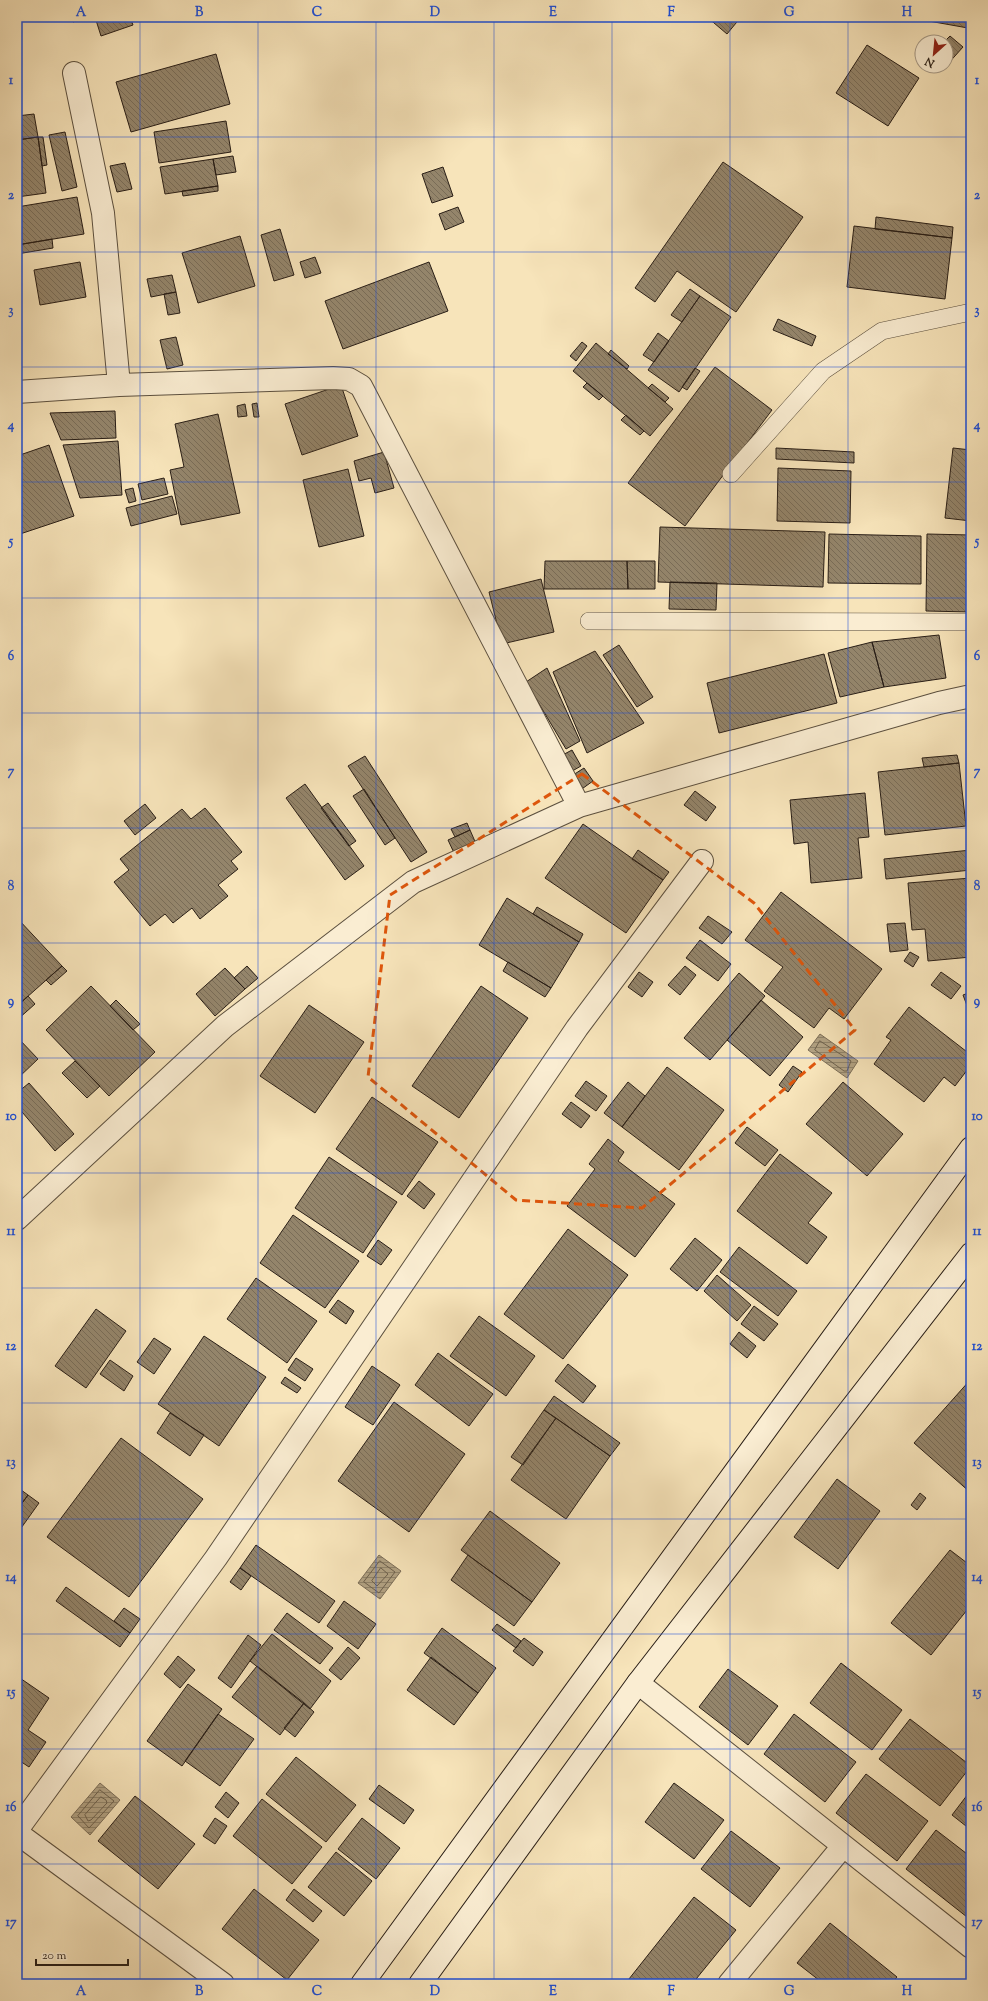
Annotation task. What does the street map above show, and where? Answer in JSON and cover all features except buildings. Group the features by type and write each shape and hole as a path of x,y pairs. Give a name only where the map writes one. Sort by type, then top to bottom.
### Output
{"street":[{"path":"74,73 103,213 119,386"},
{"path":"17,392 119,386 333,378 349,378 361,386 375,410 579,806"},
{"path":"17,1219 226,1026 413,882 579,806 939,703 971,696"},
{"path":"223,1984 17,1832 216,1558 577,1028 702,861"},
{"path":"362,1984 971,1148"},
{"path":"420,1984 638,1683 971,1254"},
{"path":"638,1683 971,1947"},
{"path":"729,1984 843,1846"}],"lane":[{"path":"731,474 823,371 882,330 971,312"},
{"path":"589,622 971,622"}],"highlighted area":[{"path":"582,774 754,903 855,1030 642,1208 516,1200 368,1077 390,895"}],"water":[{"path":"820,1034 858,1061 847,1078 808,1050"},
{"path":"379,1555 401,1571 380,1599 358,1583"},
{"path":"100,1783 120,1800 90,1835 71,1817"}]}
